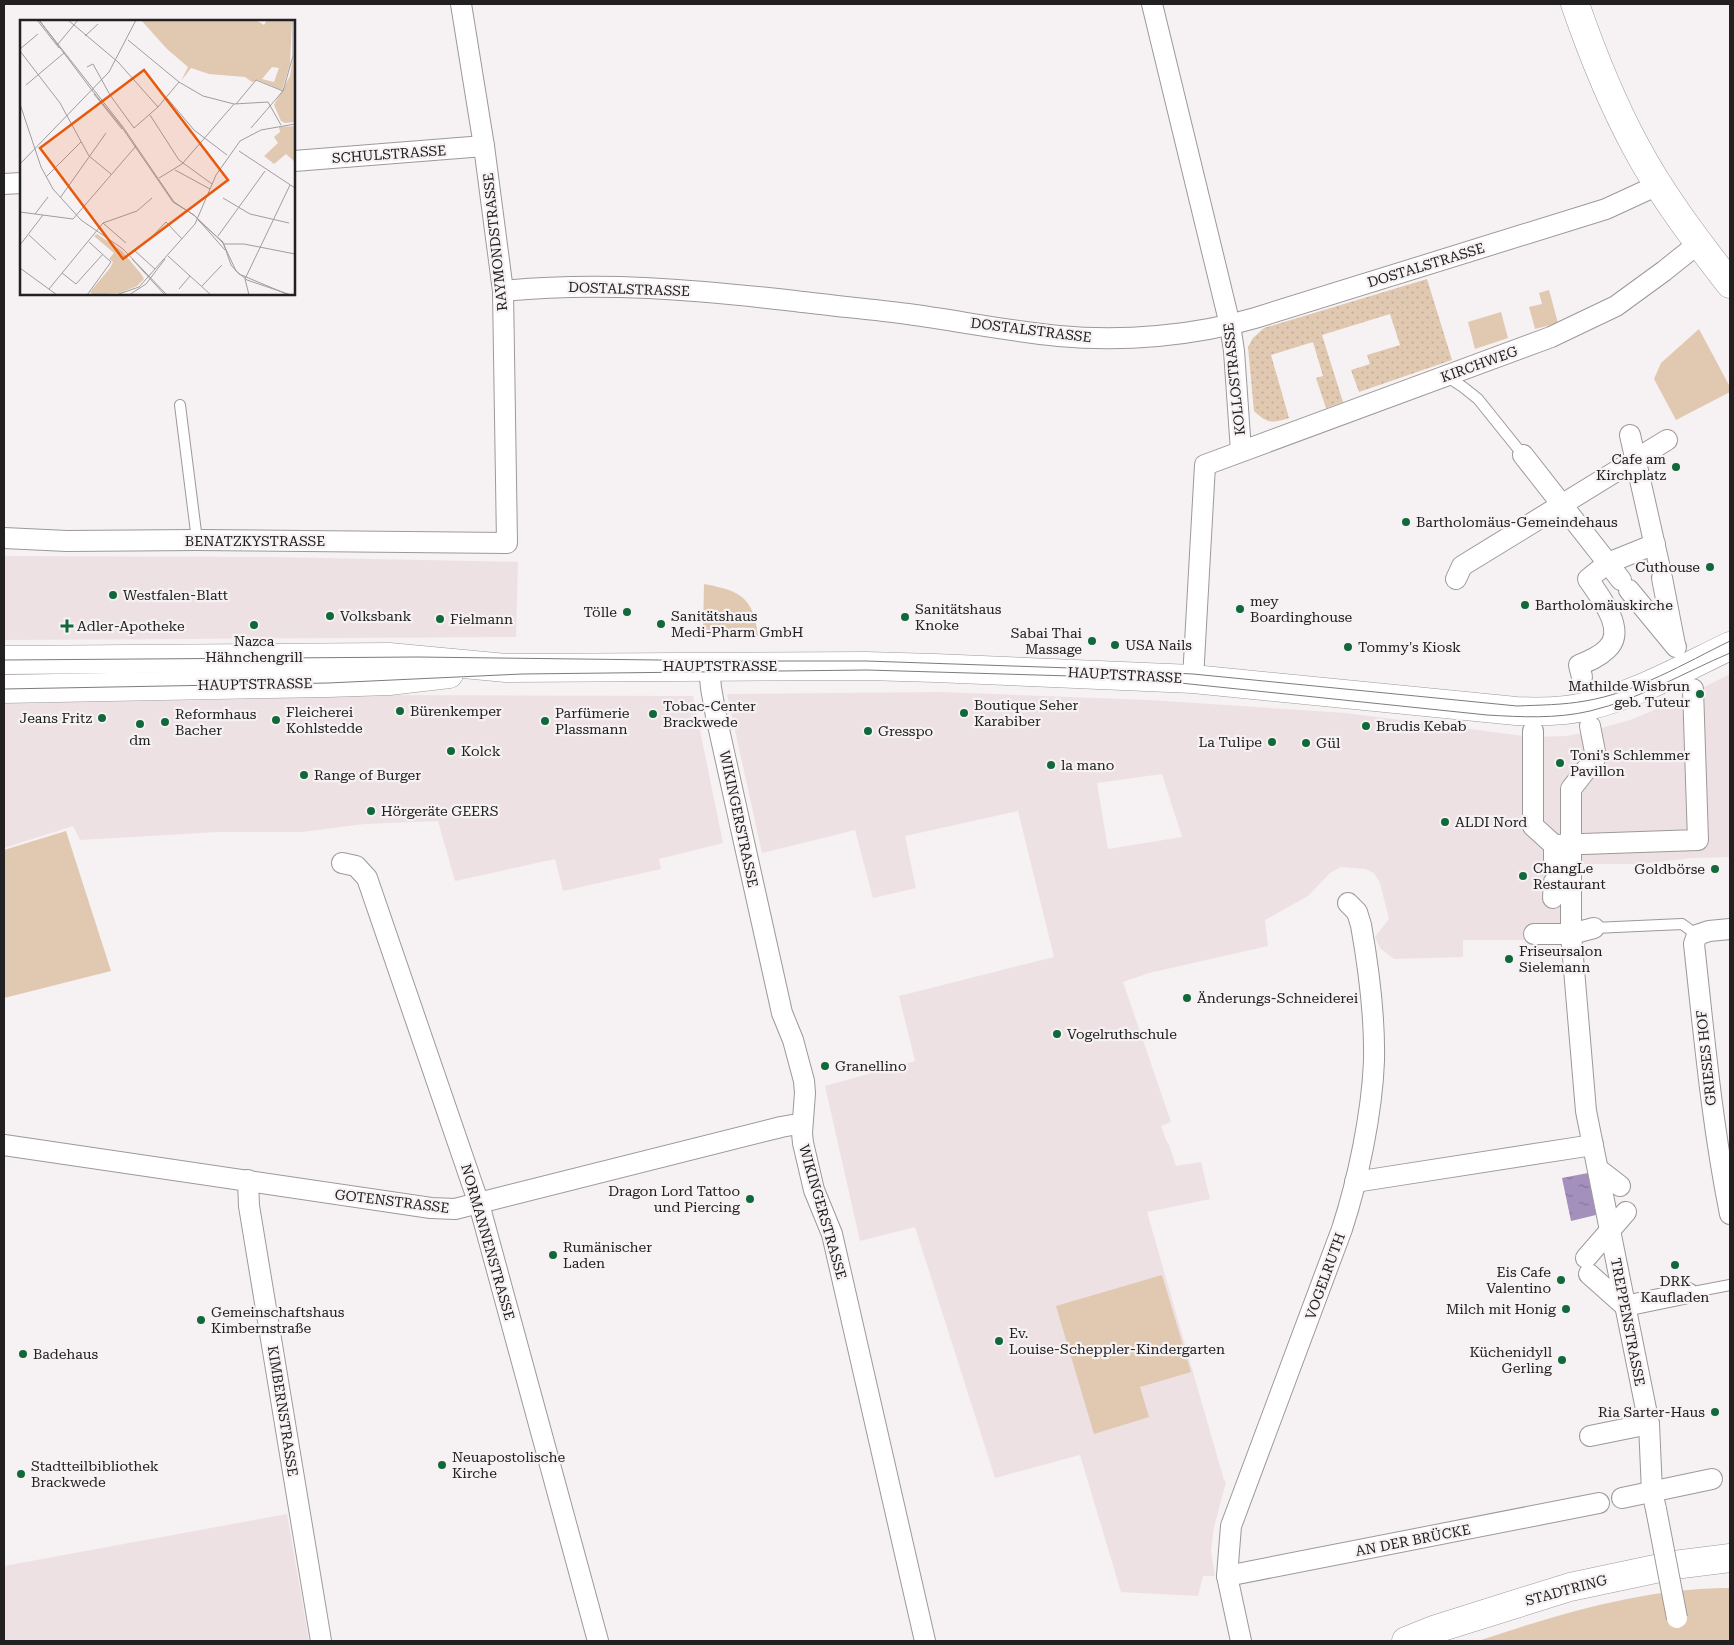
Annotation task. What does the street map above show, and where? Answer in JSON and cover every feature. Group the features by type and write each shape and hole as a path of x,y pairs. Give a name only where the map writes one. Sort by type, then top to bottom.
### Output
{"street":[{"name":"RAYMONDSTRASSE","path":"461,4 484,146 503,291 507,543"},
{"name":"KOLLOSTRASSE","path":"1152,4 1230,325 1234,351 1241,451 1205,466 1193,679"},
{"path":"1575,4 1612,100 1636,148 1658,185 1698,243 1730,284"},
{"name":"SCHULSTRASSE","path":"295,161 484,146"},
{"path":"4,184 20,183"},
{"name":"DOSTALSTRASSE","path":"503,291 540,287 608,286 743,296 909,314 1057,336 1105,338 1170,334 1230,325 1606,209 1658,185"},
{"name":"KIRCHWEG","path":"1241,451 1551,337 1602,314 1633,295 1698,243"},
{"path":"1522,455 1676,646 1630,435"},
{"path":"1456,579 1462,566 1667,440"},
{"name":"BENATZKYSTRASSE","path":"4,538 67,541 197,540 507,543"},
{"path":"1582,677 1579,665 1608,648 1613,637 1614,627 1613,619 1588,579 1608,563 1655,544"},
{"name":"HAUPTSTRASSE","path":"4,689 390,681 506,668 876,666 1193,679 1516,711 1548,712 1587,706 1611,699 1659,680 1730,646"},
{"name":"HAUPTSTRASSE","path":"4,660 389,657 506,668"},
{"name":"WIKINGERSTRASSE","path":"709,666 716,716 782,1013 793,1040 804,1081 803,1143 811,1180 832,1234 925,1641"},
{"path":"1533,731 1533,826 1559,866 1698,840 1693,689"},
{"name":"TREPPENSTRASSE","path":"1590,726 1596,757 1571,788 1559,866 1553,930 1589,1067 1593,1145 1649,1424 1654,1501 1677,1618"},
{"name":"NORMANNENSTRASSE","path":"342,862 356,866 367,878 479,1204 598,1641"},
{"name":"VOGELRUTH","path":"1242,1641 1227,1576 1231,1526 1350,1204 1368,1112 1374,1064 1374,1036 1367,963 1361,925 1357,912 1348,903"},
{"path":"1553,930 1594,928"},
{"path":"1697,934 1709,930 1730,929"},
{"name":"GRIESES HOF","path":"1697,934 1694,944 1710,1095 1730,1214"},
{"name":"GOTENSTRASSE","path":"4,1145 431,1208 455,1209 781,1127 802,1125"},
{"path":"1355,1182 1593,1145"},
{"path":"1598,1169 1620,1186"},
{"name":"KIMBERNSTRASSE","path":"248,1180 249,1206 322,1641"},
{"path":"1626,1212 1610,1230 1587,1266 1625,1306 1688,1293"},
{"path":"1590,1436 1649,1424"},
{"path":"1622,1498 1654,1501 1712,1479"},
{"name":"AN DER BRÜCKE","path":"1227,1576 1599,1503"},
{"name":"STADTRING","path":"1406,1641 1436,1629 1570,1587 1674,1565 1730,1558"}],"lane":[{"path":"1446,376 1478,399 1522,455"},
{"path":"180,405 197,540"},
{"path":"1594,928 1682,924 1697,934"},
{"path":"1688,1293 1730,1285"}],"shaded area":[{"path":"1427,279 1452,360 1359,392 1351,370 1370,364 1367,355 1400,345 1390,314 1322,335 1343,402 1326,408 1316,378 1323,376 1313,342 1271,355 1289,418 1270,421 1254,411 1248,347 1253,338 1264,328"},
{"path":"1549,290 1558,323 1535,329 1529,307 1542,304 1539,293"},
{"path":"1501,312 1508,338 1475,349 1468,322"},
{"path":"1699,329 1730,387 1730,392 1676,420 1654,379 1661,363"},
{"path":"4,556 272,557 518,562 516,637 4,640"},
{"path":"704,584 736,593 743,598 753,612 758,636 703,634"},
{"path":"1730,674 1730,857 1692,858 1640,864 1580,864 1580,927 1534,940 1463,940 1463,957 1394,959 1380,948 1375,937 1389,919 1380,883 1374,873 1365,869 1341,867 1330,873 1308,896 1265,920 1268,946 1149,973 1123,982 1171,1122 1161,1126 1176,1166 1201,1162 1210,1199 1147,1212 1226,1482 1214,1527 1211,1551 1215,1576 1203,1576 1198,1596 1121,1592 1080,1455 995,1478 915,1227 860,1241 825,1086 915,1061 899,996 1054,957 1018,811 905,836 916,888 873,898 855,830 762,853 727,694 941,692 1149,700 1346,713 1531,737 1566,736 1587,732 1630,720 1674,702","holes":["1162,774 1182,837 1108,849 1097,783"]},
{"path":"379,695 693,696 723,843 659,859 661,869 563,891 555,859 455,881 438,821 364,824 302,832 218,832 80,840 73,826 4,848 4,703"},
{"path":"66,831 111,971 4,998 4,850"},
{"path":"1162,1275 1191,1372 1140,1387 1149,1417 1094,1434 1056,1306"},
{"path":"287,1514 309,1641 4,1641 4,1566"},
{"path":"1730,1588 1730,1641 1478,1641 1539,1621 1602,1604 1666,1592"}],"water":[{"path":"1588,1173 1596,1215 1571,1221 1562,1178"}],"tram line":[{"path":"4,660 417,657 866,661 1193,674 1517,706 1551,705 1604,697 1641,684 1730,641"},
{"path":"4,689 328,683 522,674 867,670 1071,676 1161,681 1487,715 1538,717 1577,714 1608,706 1644,693 1730,653"}],"place":[{"name":"Cafe am Kirchplatz","path":"1676,467"},
{"name":"Bartholomäus-Gemeindehaus","path":"1406,522"},
{"name":"Cuthouse","path":"1710,567"},
{"name":"Westfalen-Blatt","path":"113,595"},
{"name":"Bartholomäuskirche","path":"1525,605"},
{"name":"mey Boardinghouse","path":"1240,609"},
{"name":"Tölle","path":"627,612"},
{"name":"Volksbank","path":"330,616"},
{"name":"Sanitätshaus Knoke","path":"905,617"},
{"name":"Fielmann","path":"440,619"},
{"name":"Sanitätshaus Medi-Pharm GmbH","path":"661,624"},
{"name":"Nazca Hähnchengrill","path":"254,625"},
{"name":"Adler-Apotheke","path":"67,626"},
{"name":"Sabai Thai Massage","path":"1092,641"},
{"name":"USA Nails","path":"1115,645"},
{"name":"Tommy's Kiosk","path":"1348,647"},
{"name":"Mathilde Wisbrun geb. Tuteur","path":"1700,694"},
{"name":"Bürenkemper","path":"400,711"},
{"name":"Boutique Seher Karabiber","path":"964,713"},
{"name":"Tobac-Center Brackwede","path":"653,714"},
{"name":"Jeans Fritz","path":"102,718"},
{"name":"Fleicherei Kohlstedde","path":"276,720"},
{"name":"Parfümerie Plassmann","path":"545,721"},
{"name":"Reformhaus Bacher","path":"165,722"},
{"name":"dm","path":"140,724"},
{"name":"Brudis Kebab","path":"1366,726"},
{"name":"Gresspo","path":"868,731"},
{"name":"La Tulipe","path":"1272,742"},
{"name":"Gül","path":"1306,743"},
{"name":"Kolck","path":"451,751"},
{"name":"Toni's Schlemmer Pavillon","path":"1560,763"},
{"name":"la mano","path":"1051,765"},
{"name":"Range of Burger","path":"304,775"},
{"name":"Hörgeräte GEERS","path":"371,811"},
{"name":"ALDI Nord","path":"1445,822"},
{"name":"Goldbörse","path":"1715,869"},
{"name":"ChangLe Restaurant","path":"1523,876"},
{"name":"Friseursalon Sielemann","path":"1509,959"},
{"name":"Änderungs-Schneiderei","path":"1187,998"},
{"name":"Vogelruthschule","path":"1057,1034"},
{"name":"Granellino","path":"825,1066"},
{"name":"Dragon Lord Tattoo und Piercing","path":"750,1199"},
{"name":"Rumänischer Laden","path":"553,1255"},
{"name":"DRK Kaufladen","path":"1675,1265"},
{"name":"Eis Cafe Valentino","path":"1561,1280"},
{"name":"Milch mit Honig","path":"1566,1309"},
{"name":"Gemeinschaftshaus Kimbernstraße","path":"201,1320"},
{"name":"Ev. Louise-Scheppler-Kindergarten","path":"999,1341"},
{"name":"Badehaus","path":"23,1354"},
{"name":"Küchenidyll Gerling","path":"1562,1360"},
{"name":"Ria Sarter-Haus","path":"1715,1412"},
{"name":"Neuapostolische Kirche","path":"442,1465"},
{"name":"Stadtteilbibliothek Brackwede","path":"21,1474"}]}
